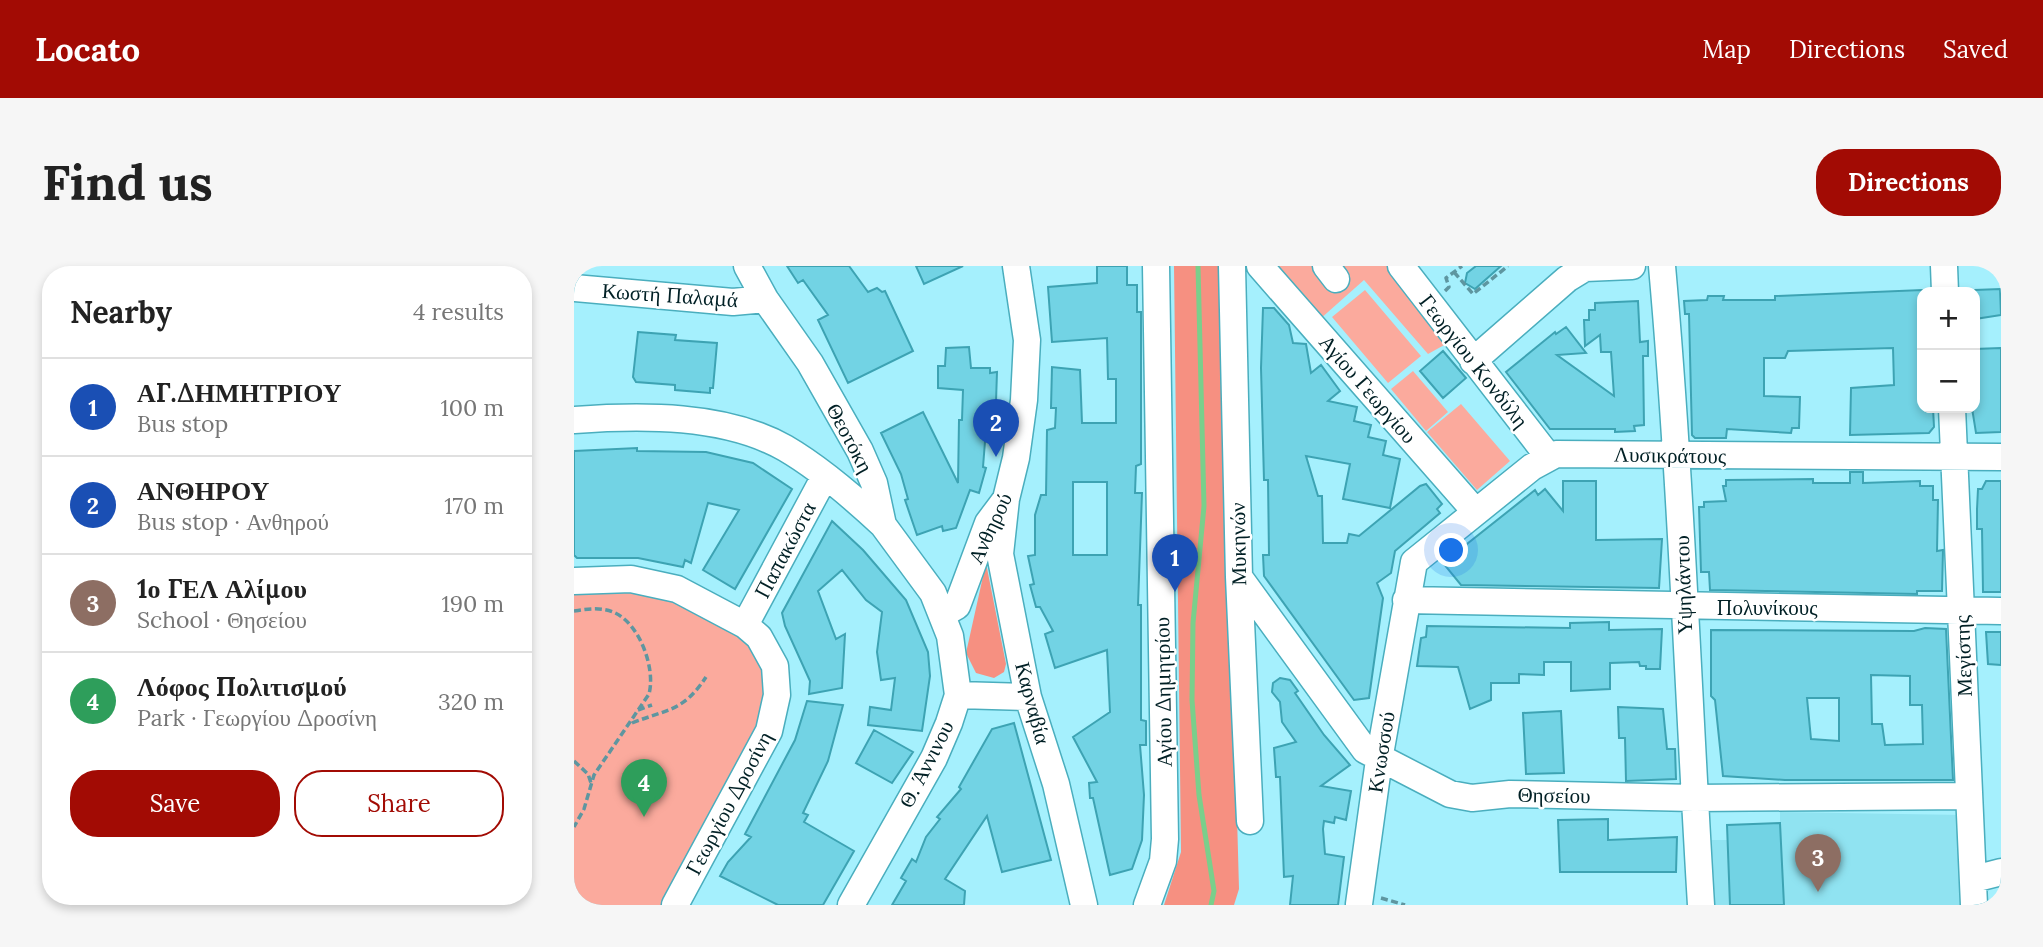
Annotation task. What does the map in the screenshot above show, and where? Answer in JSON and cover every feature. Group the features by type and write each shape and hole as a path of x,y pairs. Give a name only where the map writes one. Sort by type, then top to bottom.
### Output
{"street":[{"name":"Θεοτόκη","path":"747,266 765,299 810,363 860,451 874,483 883,525 933,593 943,614"},
{"name":"Ανθηρού","path":"943,614 957,606 988,523 1006,499 1016,458 1026,373 1024,309 1016,266"},
{"name":"Αγίου Δημητρίου","path":"1147,905 1163,860 1165,839 1156,266"},
{"name":"Μυκηνών","path":"1232,266 1238,577 1250,821"},
{"name":"Αγίου Γεωργίου","path":"1261,266 1475,511"},
{"name":"Γεωργίου Κονδύλη","path":"1401,266 1548,456"},
{"path":"1473,361 1567,279 1585,268 1632,266"},
{"name":"Υψηλάντου","path":"1662,266 1679,455 1684,607 1701,905"},
{"path":"1944,266 1945,287"},
{"name":"Κωστή Παλαμά","path":"574,288 733,302 765,299"},
{"name":"Μεγίστης","path":"1952,413 1974,905"},
{"path":"574,420 678,418 721,426 784,448 825,476 883,525"},
{"path":"1406,600 1414,562 1420,554 1548,456"},
{"name":"Λυσικράτους","path":"1548,456 2001,457"},
{"name":"Παπακώστα","path":"745,625 825,476"},
{"name":"Καρναβία","path":"1006,499 1000,554 1028,697 1056,784 1084,905"},
{"name":"Θησείου","path":"1238,577 1364,750 1450,794 1472,798 1510,794 1695,798 1969,796"},
{"name":"Γεωργίου Δροσίνη","path":"574,581 631,579 660,584 703,600 745,625 759,637 775,666 775,713 749,772 675,905"},
{"name":"Πολυνίκους","path":"1406,600 2001,611"},
{"name":"Κνωσσού","path":"1359,904 1406,600"},
{"name":"Θ. Άννινου","path":"851,905 934,758 958,695 950,636 943,614"},
{"path":"958,695 1028,697"},
{"path":"1974,878 2001,872"}],"path":[{"path":"1449,275 1462,266"},
{"path":"1454,272 1473,295 1508,266"},
{"path":"574,611 601,609 612,612 633,629 644,653 651,681 649,694 598,769 584,809 574,827"},
{"path":"630,724 680,706 696,692 706,677"},
{"path":"638,710 652,705"},
{"path":"574,759 592,785"}],"shaded area":[{"path":"1174,266 1222,266 1239,889 1234,905 1164,905 1181,852"},
{"path":"1275,266 1390,266 1446,344 1428,354 1364,280 1319,320"},
{"path":"1365,290 1421,356 1388,383 1332,317"},
{"path":"1413,371 1448,412 1426,431 1391,389"},
{"path":"1461,404 1510,461 1477,490 1427,432"},
{"path":"986,563 1006,664 1004,672 994,678 976,673 966,653"},
{"path":"574,588 651,590 748,640 763,669 765,717 666,905 574,905"},
{"path":"1780,812 1963,815 1960,905 1715,905 1711,840 1727,840 1727,825 1780,823"}],"building":[{"path":"787,266 849,266 868,292 877,288 885,291 913,351 848,383 818,320 828,315 803,280 798,283"},
{"path":"916,266 963,266 924,284"},
{"path":"1097,266 1127,266 1127,285 1137,285 1137,312 1141,312 1141,464 1136,466 1135,493 1142,493 1138,605 1141,605 1141,720 1146,721 1146,745 1140,745 1144,795 1142,840 1132,869 1110,875 1093,798 1090,798 1089,783 1097,782 1073,737 1110,712 1107,650 1055,668 1045,634 1053,631 1040,607 1036,607 1030,585 1034,584 1028,556 1035,555 1035,515 1041,495 1046,495 1047,430 1055,428 1056,408 1051,408 1052,367 1080,370 1082,423 1116,423 1116,379 1108,379 1107,338 1052,342 1048,287 1097,283","holes":["1073,482 1107,482 1107,555 1073,555"]},
{"path":"1476,266 1501,266 1475,289 1465,283 1467,273"},
{"path":"2000,289 2001,315 1980,318 1980,290"},
{"path":"1917,290 1917,413 1933,413 1934,427 1929,433 1850,435 1851,388 1894,385 1893,348 1788,351 1785,358 1764,358 1764,396 1800,397 1799,428 1792,428 1791,433 1727,429 1726,438 1695,438 1692,435 1689,314 1685,314 1684,301 1707,300 1708,296 1724,296 1723,300 1775,300 1775,296"},
{"path":"1638,301 1640,342 1648,341 1648,356 1643,356 1644,425 1634,426 1635,431 1615,432 1615,429 1550,429 1506,372 1555,332 1556,334 1566,327 1586,353 1557,355 1614,396 1611,352 1601,352 1600,335 1585,346 1584,320 1589,320 1589,310 1595,310 1595,303"},
{"path":"1263,308 1274,308 1289,325 1293,343 1306,344 1311,373 1321,365 1340,391 1328,401 1357,407 1354,421 1371,425 1368,437 1386,441 1383,455 1400,459 1390,508 1343,499 1350,464 1306,456 1318,496 1322,496 1323,543 1347,543 1349,534 1359,536 1426,484 1442,504 1437,509 1440,513 1395,551 1391,573 1377,583 1383,598 1369,698 1354,700 1264,576 1263,555 1269,555 1268,480 1264,480 1261,368"},
{"path":"638,332 676,335 675,340 717,343 713,388 710,388 710,393 675,390 675,385 636,382 633,377"},
{"path":"969,347 971,368 990,368 990,373 997,372 995,431 986,429 983,467 986,468 979,493 970,490 956,528 943,531 942,526 917,535 905,500 908,499 901,474 881,433 923,412 958,483 959,420 962,420 963,390 938,388 938,366 945,366 946,348"},
{"path":"2001,348 2001,432 1976,433 1973,413 1980,413 1980,349"},
{"path":"1443,351 1466,378 1443,398 1420,371"},
{"path":"637,448 637,451 706,452 753,463 792,489 735,589 703,570 739,510 708,503 691,563 685,560 683,567 638,558 577,558 574,555 574,451"},
{"path":"1850,472 1863,472 1863,483 1920,481 1920,486 1933,486 1933,500 1938,500 1937,551 1943,550 1942,591 1917,591 1917,594 1710,590 1709,572 1701,572 1699,507 1704,507 1704,502 1726,501 1723,486 1726,486 1726,480 1813,479 1813,483 1850,483"},
{"path":"1563,481 1596,481 1596,540 1662,539 1659,588 1461,585 1443,563 1535,490 1538,495 1545,489 1563,511"},
{"path":"1986,481 2001,481 2001,592 1983,592 1982,529 1977,529 1977,509 1978,489 1982,489"},
{"path":"832,521 863,550 906,600 928,652 930,676 922,731 868,725 870,707 891,710 895,678 881,680 877,652 882,612 866,600 842,570 818,591 836,639 845,634 842,688 809,694 810,681 785,626 782,613"},
{"path":"1609,622 1609,630 1662,629 1660,669 1646,669 1646,666 1640,666 1639,662 1610,663 1610,689 1571,691 1571,662 1544,662 1544,675 1519,674 1519,683 1491,683 1491,700 1470,709 1458,667 1417,666 1421,638 1426,637 1427,626 1570,628 1570,623"},
{"path":"1925,628 1946,629 1953,780 1785,780 1723,776 1715,700 1711,696 1711,630 1914,631","holes":["1871,675 1910,676 1910,705 1922,705 1923,744 1885,745 1882,724 1872,724","1807,698 1839,698 1839,741 1811,739"]},
{"path":"1986,632 2001,632 2001,665 1988,664"},
{"path":"1280,678 1290,680 1298,691 1295,693 1324,735 1350,765 1321,786 1351,791 1346,820 1335,817 1334,823 1324,821 1323,829 1325,854 1344,857 1338,905 1290,905 1293,876 1284,877 1280,777 1276,777 1274,748 1296,742 1282,722 1280,702 1272,692 1273,683"},
{"path":"807,701 843,705 828,761 803,813 808,815 804,822 854,851 823,905 778,905 720,876 728,862 751,837 745,834 795,740"},
{"path":"1618,707 1663,709 1667,749 1675,749 1676,779 1626,781 1625,738 1619,738"},
{"path":"1561,711 1564,773 1526,774 1523,713"},
{"path":"1014,723 1051,860 1002,872 987,816 945,879 965,891 964,905 892,905 906,881 901,878 912,859 916,862 926,837 940,819 937,817 961,789 959,787 992,729"},
{"path":"874,730 913,752 892,783 856,763"},
{"path":"1608,819 1608,840 1677,837 1676,872 1560,872 1558,820"},
{"path":"1780,823 1784,905 1730,905 1727,825"}],"waterway":[{"path":"1198,266 1204,506 1193,623 1192,700 1199,795 1214,891 1211,905"}],"place":[{"name":"ΑΝΘΗΡΟΥ","path":"996,457"},
{"name":"ΑΓ.ΔΗΜΗΤΡΙΟΥ","path":"1175,592"},
{"name":"Λόφος Πολιτισμού","path":"644,817"},
{"name":"1ο ΓΕΛ Αλίμου","path":"1818,892"}]}
